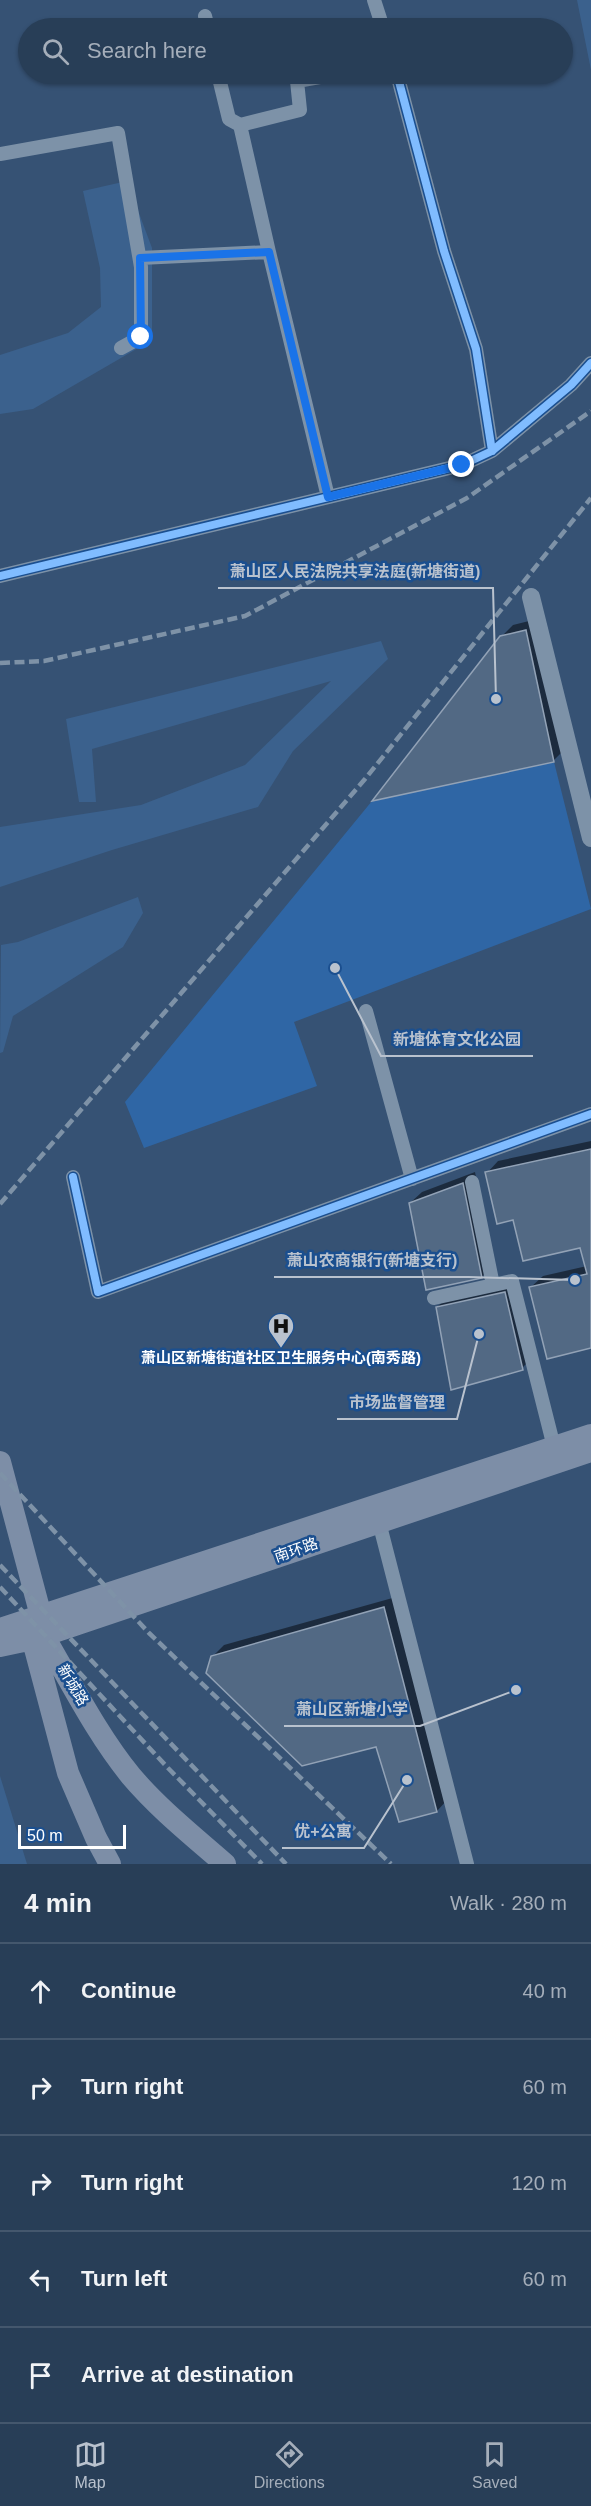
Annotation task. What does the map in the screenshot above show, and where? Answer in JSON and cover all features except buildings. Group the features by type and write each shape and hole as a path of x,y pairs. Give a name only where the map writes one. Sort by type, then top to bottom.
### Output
{"main road":[{"name":"南环路","path":"0,1646 36,1628 591,1435"},
{"name":"南环路","path":"0,1629 36,1628 379,1522 591,1451"},
{"name":"新城路","path":"0,1462 68,1773 96,1838 110,1864"},
{"name":"新城路","path":"0,1508 36,1628 103,1736 131,1775 164,1809 225,1864"}],"street":[{"path":"374,0 380,18"},
{"path":"220,84 229,118 240,125 328,497"},
{"path":"240,125 300,110 297,84"},
{"path":"400,84 444,251 476,350 492,452"},
{"path":"0,154 118,133 140,258 141,337 122,348"},
{"path":"140,258 269,252"},
{"path":"0,576 462,465 492,452 571,385 591,363"},
{"path":"531,597 591,838"},
{"path":"366,1011 412,1179"},
{"path":"73,1177 98,1292 591,1114"},
{"path":"472,1182 493,1285"},
{"path":"434,1298 512,1281 554,1447"},
{"path":"379,1522 467,1864"}],"shaded area":[{"path":"577,0 591,0 591,70"},
{"path":"127,181 152,248 152,340 33,409 0,414 0,355 68,333 101,307 100,268 83,191"},
{"path":"381,641 388,659 293,751 258,807 112,850 0,887 0,827 141,805 245,765 331,681 92,749 96,802 79,802 66,719"},
{"path":"554,762 591,909 294,1022 317,1086 144,1148 125,1102 372,801"},
{"path":"138,897 143,913 123,947 13,1016 3,1052 0,1053 1,945 18,942"},
{"path":"0,1776 27,1864 0,1864"}],"railway":[{"path":"0,663 44,661 245,616 467,498 591,411"},
{"path":"0,1204 365,779 591,498"},
{"path":"0,1473 149,1633 391,1864"},
{"path":"0,1565 286,1864"},
{"path":"0,1587 168,1768 262,1864"}],"cycle path":[{"path":"400,84 444,251 476,349 492,451"},
{"path":"0,576 462,465 492,451 571,385 591,363"},
{"path":"73,1177 98,1292 591,1114"}],"place":[{"name":"萧山区人民法院共享法庭(新塘街道)","path":"496,699"},
{"name":"新塘体育文化公园","path":"335,968"},
{"name":"萧山农商银行(新塘支行)","path":"575,1280"},
{"name":"市场监督管理","path":"479,1334"},
{"name":"萧山区新塘街道社区卫生服务中心(南秀路)","path":"281,1349"},
{"name":"萧山区新塘小学","path":"516,1690"},
{"name":"优+公寓","path":"407,1780"}],"route":[{"path":"141,337 140,258 269,252 328,497 462,465"}]}
